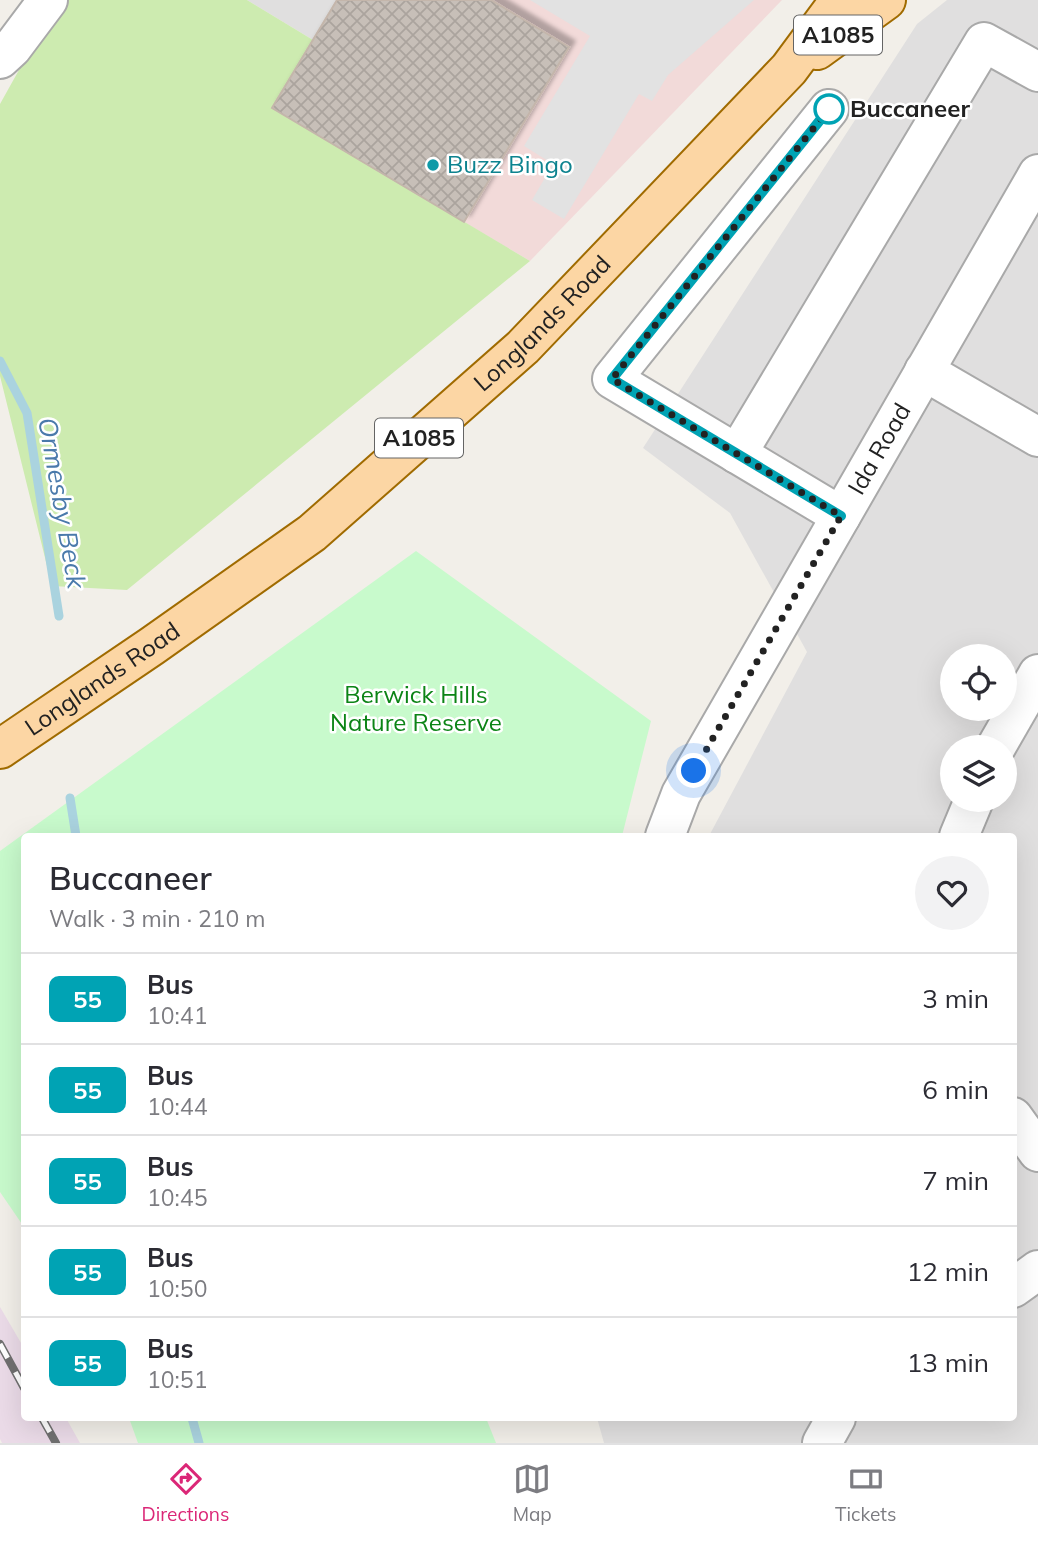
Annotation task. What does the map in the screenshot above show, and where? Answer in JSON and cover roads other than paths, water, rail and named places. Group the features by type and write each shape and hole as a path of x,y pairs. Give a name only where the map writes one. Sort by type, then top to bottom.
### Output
{"main road":[{"name":"Longlands Road","path":"0,749 312,533 523,347 789,69 841,0"},
{"name":"Longlands Road","path":"789,69 886,0"}],"street":[{"path":"0,59 12,48 48,0"},
{"path":"737,454 984,43 1038,72"},
{"path":"829,109 612,379 841,516"},
{"name":"Ida Road","path":"666,833 681,794 1038,174"},
{"path":"924,371 1038,437"},
{"path":"1003,735 1038,674"},
{"path":"961,833 969,812"},
{"path":"1017,1123 1038,1152"},
{"path":"1017,1285 1038,1270"},
{"path":"822,1443 834,1421"}],"waterway":[{"name":"Ormesby Beck","path":"0,361 27,413 59,616"},
{"path":"70,798 76,833"},
{"path":"193,1421 199,1443"}],"railway":[{"path":"0,1344 21,1382"},
{"path":"44,1421 56,1443"}],"place":[{"name":"Buccaneer","path":"829,109"},
{"name":"Buzz Bingo","path":"433,165"}],"park label":[{"name":"Berwick Hills Nature Reserve","path":"416,709"}]}
